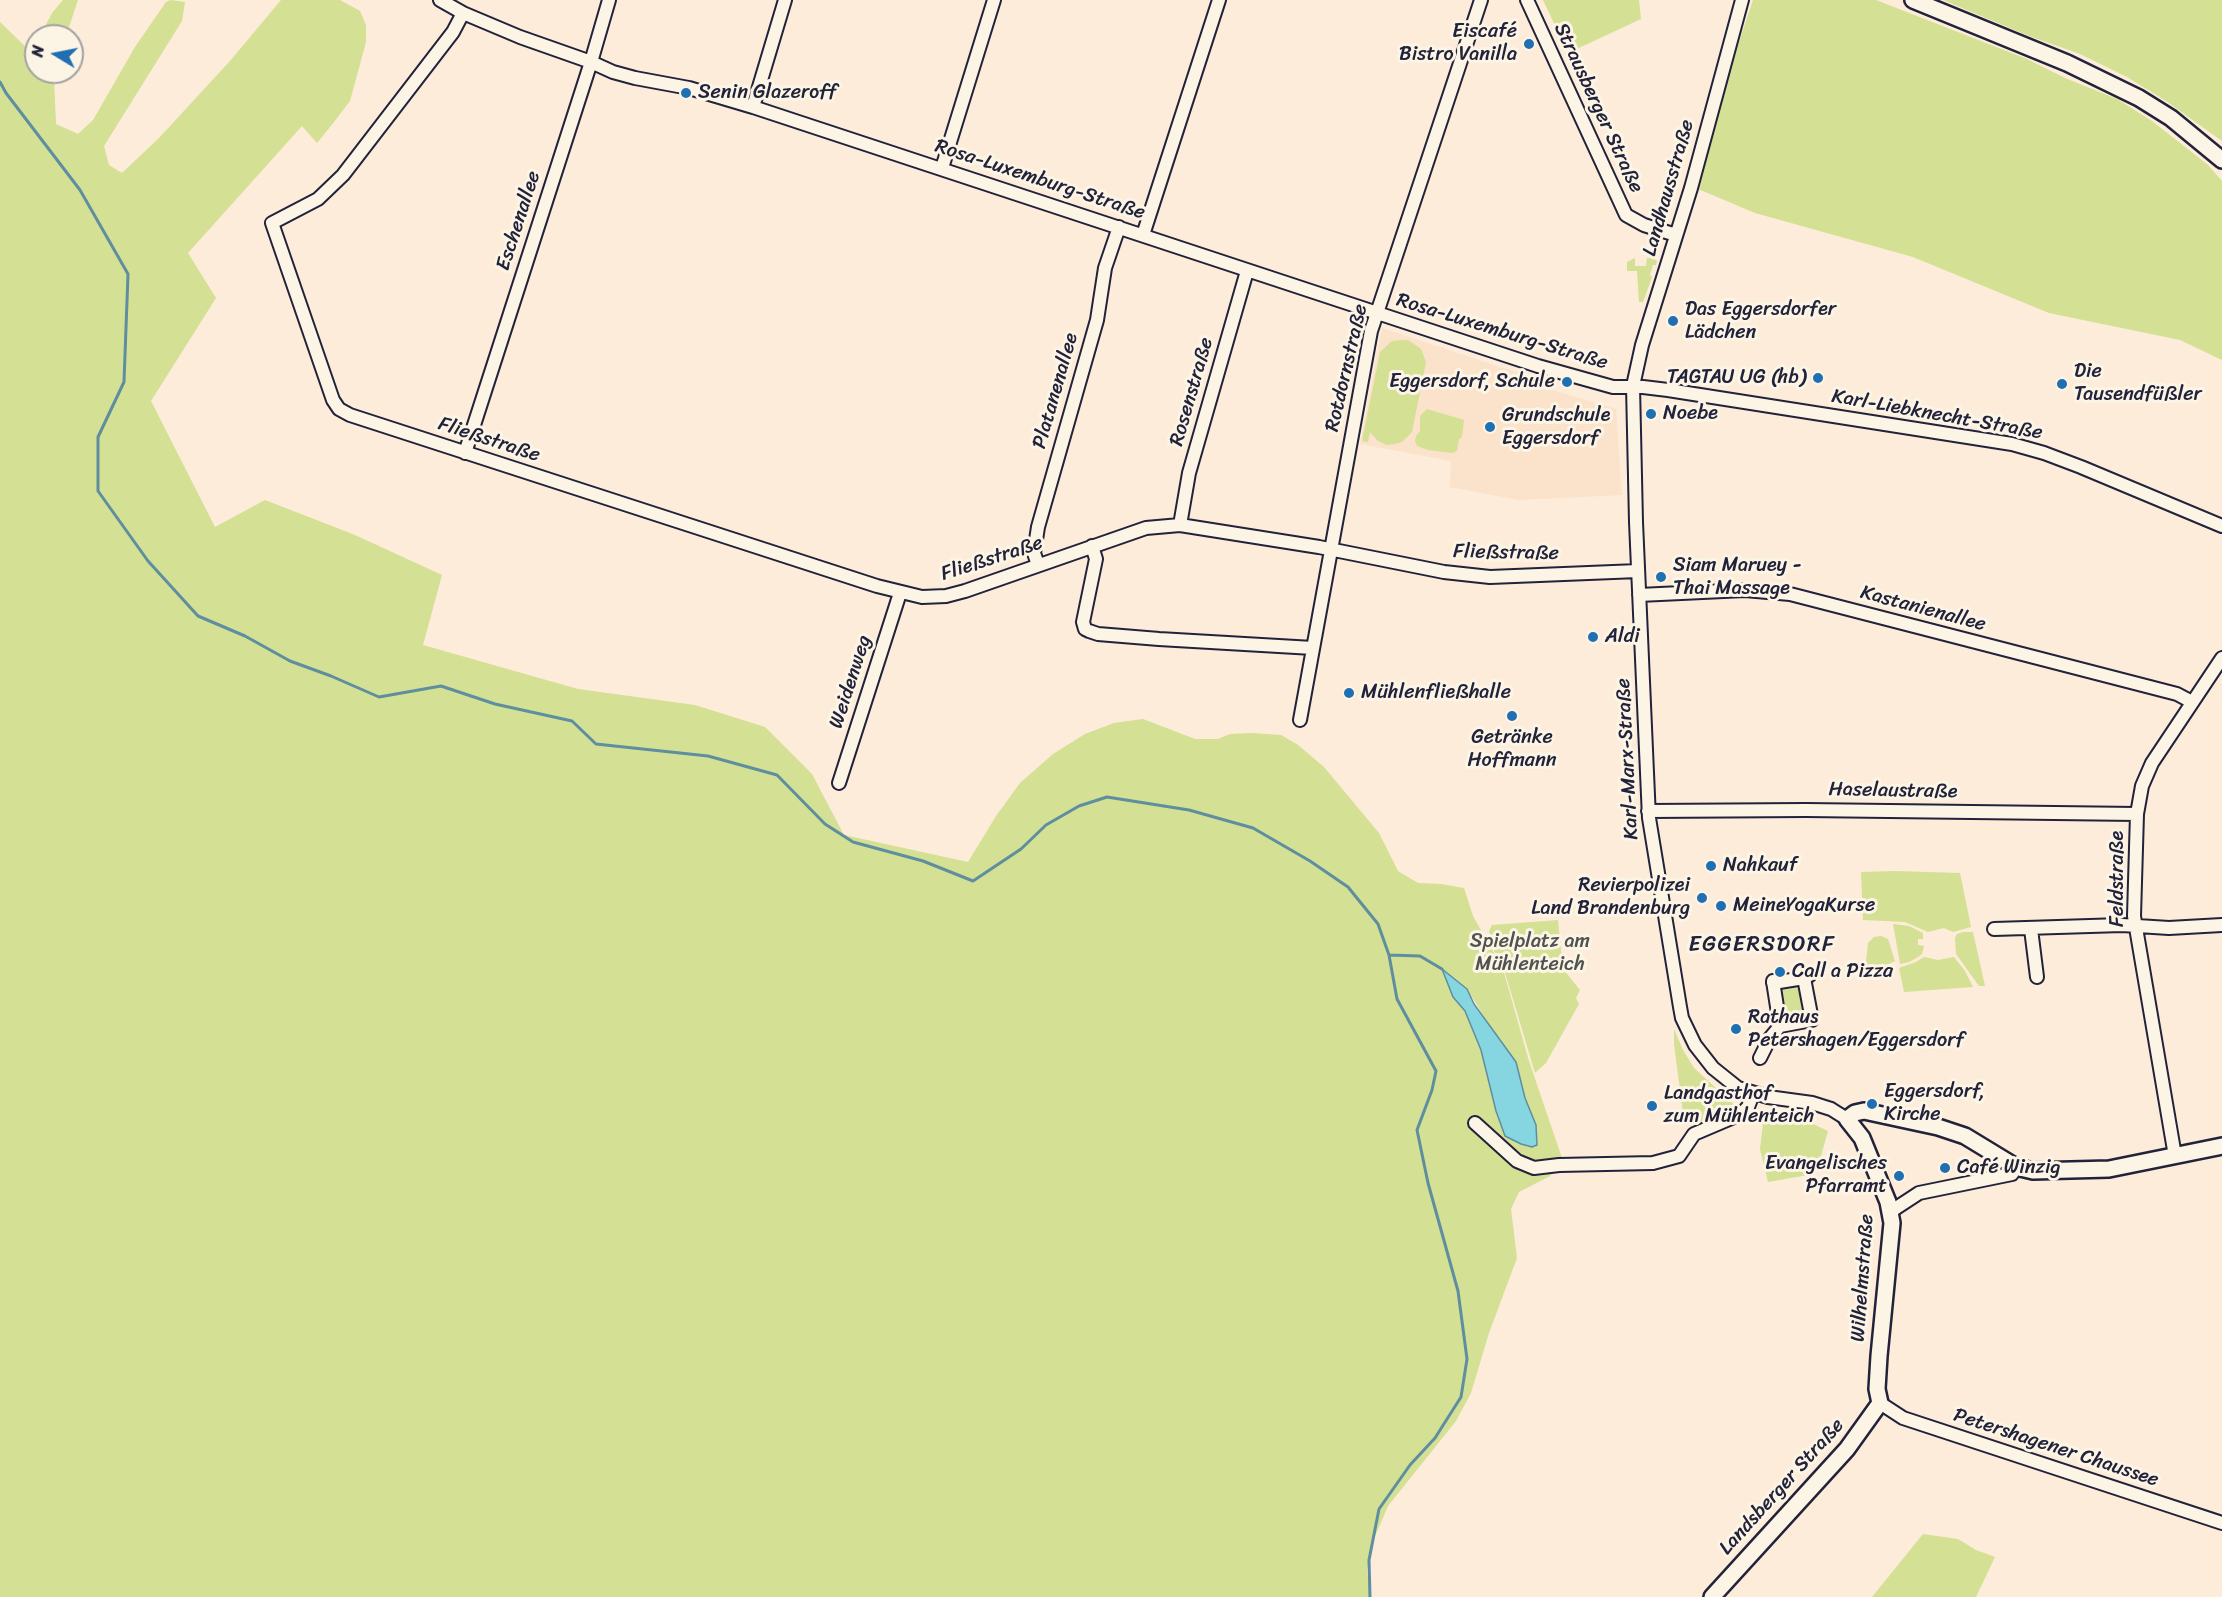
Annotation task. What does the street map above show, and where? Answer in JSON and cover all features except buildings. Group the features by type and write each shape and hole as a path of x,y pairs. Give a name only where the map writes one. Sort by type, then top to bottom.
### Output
{"main road":[{"path":"1913,0 2067,63 2139,98 2171,118 2222,160"},
{"path":"1847,1119 1855,1113 1864,1111 1938,1126 1965,1136 2024,1170 2109,1169 2222,1146"},
{"name":"Wilhelmstraße","path":"1847,1119 1862,1138 1892,1223 1877,1389 1880,1403"},
{"name":"Landsberger Straße","path":"1712,1597 1847,1449 1880,1403"}],"street":[{"name":"Rosa-Luxemburg-Straße","path":"440,0 463,13 520,37 613,72 689,88 753,107 942,168 1377,315 1548,369 1613,387 1633,386"},
{"name":"Eschenallee","path":"465,453 609,0"},
{"path":"753,107 785,0"},
{"path":"942,168 994,0"},
{"path":"1143,235 1219,0"},
{"name":"Rotdornstraße","path":"1300,720 1371,331 1481,0"},
{"name":"Strausberger Straße","path":"1527,0 1626,215 1644,225 1676,235"},
{"name":"Landhausstraße","path":"1633,386 1642,345 1699,160 1742,0"},
{"name":"Fließstraße","path":"463,13 453,32 343,175 318,199 272,224 333,400 339,409 465,453 900,593 922,597 946,596 1146,528 1180,525 1331,550 1444,572 1490,577 1638,571"},
{"name":"Platanenallee","path":"1038,565 1034,553 1038,527 1096,320 1105,268 1119,227"},
{"name":"Rosenstraße","path":"1180,525 1189,473 1248,271"},
{"name":"Karl-Liebknecht-Straße","path":"1633,386 2027,448 2081,467 2222,526"},
{"name":"Karl-Marx-Straße","path":"1633,386 1648,811 1682,1018"},
{"path":"1092,546 1096,559 1083,622 1089,631 1098,634 1159,639 1312,648"},
{"name":"Kastanienallee","path":"1639,595 1736,590 1790,594 2177,694 2192,702"},
{"name":"Weidenweg","path":"839,783 900,593"},
{"name":"Feldstraße","path":"2175,1156 2136,926 2134,894 2137,814 2146,775 2161,748 2222,658"},
{"name":"Haselaustraße","path":"1648,811 1806,810 2137,814"},
{"path":"1994,929 2122,925 2169,928 2222,925"},
{"path":"2031,929 2037,977"},
{"path":"1760,1058 1770,1038 1780,1026 1815,1022 1807,977 1773,982 1780,1026"},
{"name":"Wilhelmstraße","path":"1682,1018 1695,1045 1708,1063 1738,1088 1753,1094 1812,1103 1831,1109 1847,1119"},
{"path":"1474,1123 1517,1161 1534,1168 1559,1165 1653,1163 1679,1156 1694,1134 1741,1114 1748,1107 1753,1094"},
{"path":"1890,1212 1919,1193 2012,1174 2016,1167"},
{"name":"Petershagener Chaussee","path":"1880,1403 1904,1418 2222,1523"}],"shaded area":[{"name":"Grundschule Eggersdorf","path":"1382,328 1525,375 1526,382 1616,409 1622,495 1518,500 1450,487 1451,461 1360,444"}],"green space":[{"path":"63,0 78,0 70,24 46,24"},
{"path":"171,0 185,2 182,21 104,146 109,165 122,173 159,138 230,61 281,0 340,0 360,11 366,25 366,42 350,101 334,122 317,143 302,126 188,253 216,298 151,401 215,527 265,500 355,535 442,575 423,645 578,689 695,705 765,727 812,774 844,835 968,862 996,816 1020,783 1053,754 1085,734 1114,723 1143,719 1195,739 1218,739 1230,734 1251,733 1281,735 1298,745 1324,767 1379,833 1398,871 1418,883 1464,888 1473,916 1503,969 1528,1058 1563,1161 1550,1176 1519,1192 1511,1209 1517,1258 1489,1333 1471,1393 1456,1421 1388,1506 1373,1541 1367,1570 1370,1597 0,1597 0,22 24,45 24,84 54,84 56,124 78,134 93,120 135,47 166,2","holes":["1467,989 1487,1021 1536,1125 1505,1136 1496,1111 1482,1050 1465,1011 1453,997"]},
{"path":"1543,0 1639,0 1641,19 1568,53"},
{"path":"1753,0 1876,0 2027,59 2065,78 2117,99 2152,121 2208,165 2222,181 2222,360 2180,340 2049,313 1913,257 1755,213 1698,189 1732,63"},
{"path":"1943,0 2222,0 2222,141 2166,101 2127,77 2080,54 2029,36"},
{"path":"1635,258 1635,266 1646,266 1647,258 1657,261 1656,265 1653,265 1650,275 1652,277 1643,302 1639,302 1637,271 1627,271 1627,262"},
{"path":"1408,340 1421,349 1426,362 1412,432 1402,442 1395,444 1387,445 1378,441 1370,432 1368,442 1362,441 1380,352 1392,341"},
{"path":"1427,409 1464,420 1457,451 1452,453 1428,450 1417,446 1415,441 1420,431 1420,416"},
{"path":"1861,872 1960,873 1971,927 1953,932 1944,928 1928,932 1905,922 1863,920"},
{"name":"Spielplatz am Mühlenteich","path":"1558,920 1563,969 1580,990 1576,998 1579,1004 1546,1063 1535,1073 1504,969 1493,949 1489,931 1492,925"},
{"path":"1893,924 1909,926 1923,933 1923,939 1918,939 1918,945 1924,946 1922,954 1909,962 1900,964"},
{"path":"1973,932 1985,986 1979,986 1956,954 1955,938 1957,934"},
{"path":"1881,936 1888,939 1895,961 1883,967 1862,971 1866,962 1868,943 1874,937"},
{"path":"1924,957 1938,960 1954,957 1965,971 1973,987 1904,992 1899,968"},
{"path":"1800,983 1807,1019 1787,1023 1784,1008 1779,1009 1775,988"},
{"path":"1674,1029 1694,1068 1739,1109 1731,1114 1728,1106 1703,1116 1706,1124 1699,1126 1689,1123 1683,1113"},
{"path":"1795,1111 1811,1123 1828,1131 1821,1156 1808,1175 1768,1182 1760,1149 1764,1114"},
{"path":"1923,1534 1958,1539 1976,1550 1995,1557 1976,1597 1872,1597"}],"water":[{"path":"1442,969 1467,989 1474,1004 1516,1062 1525,1098 1536,1125 1537,1145 1532,1147 1521,1144 1505,1136 1496,1111 1481,1050 1465,1011 1453,997"}],"waterway":[{"path":"0,82 80,190 128,274 124,382 98,437 98,491 148,561 198,616 245,636 290,661 379,697 441,686 495,704 572,721 596,744 708,756 777,775 825,824 853,842 923,861 973,881 1021,849 1046,825 1079,806 1107,797 1189,810 1253,828 1310,861 1348,887 1378,924 1389,955 1397,999 1436,1071 1432,1090 1417,1130 1428,1183 1458,1291 1467,1359 1461,1397 1435,1438 1410,1465 1379,1509 1369,1560 1370,1597"},
{"path":"1389,955 1420,956 1442,969"}],"place":[{"name":"Eiscafé Bistro Vanilla","path":"1529,44"},
{"name":"Senin Glazeroff","path":"686,93"},
{"name":"Das Eggersdorfer Lädchen","path":"1673,321"},
{"name":"TAGTAU UG (hb)","path":"1818,378"},
{"name":"Eggersdorf, Schule","path":"1567,382"},
{"name":"Die Tausendfüßler","path":"2062,384"},
{"name":"Noebe","path":"1651,414"},
{"name":"Grundschule Eggersdorf","path":"1490,427"},
{"name":"Siam Maruey - Thai Massage","path":"1661,577"},
{"name":"Aldi","path":"1593,637"},
{"name":"Mühlenfließhalle","path":"1349,693"},
{"name":"Getränke Hoffmann","path":"1512,716"},
{"name":"Nahkauf","path":"1711,866"},
{"name":"Revierpolizei Land Brandenburg","path":"1702,898"},
{"name":"MeineYogaKurse","path":"1721,906"},
{"name":"Call a Pizza","path":"1780,972"},
{"name":"Rathaus Petershagen/Eggersdorf","path":"1736,1029"},
{"name":"Eggersdorf, Kirche","path":"1872,1104"},
{"name":"Landgasthof zum Mühlenteich","path":"1652,1106"},
{"name":"Café Winzig","path":"1945,1168"},
{"name":"Evangelisches Pfarramt","path":"1899,1176"}],"district":[{"name":"EGGERSDORF","path":"1762,945"}]}
